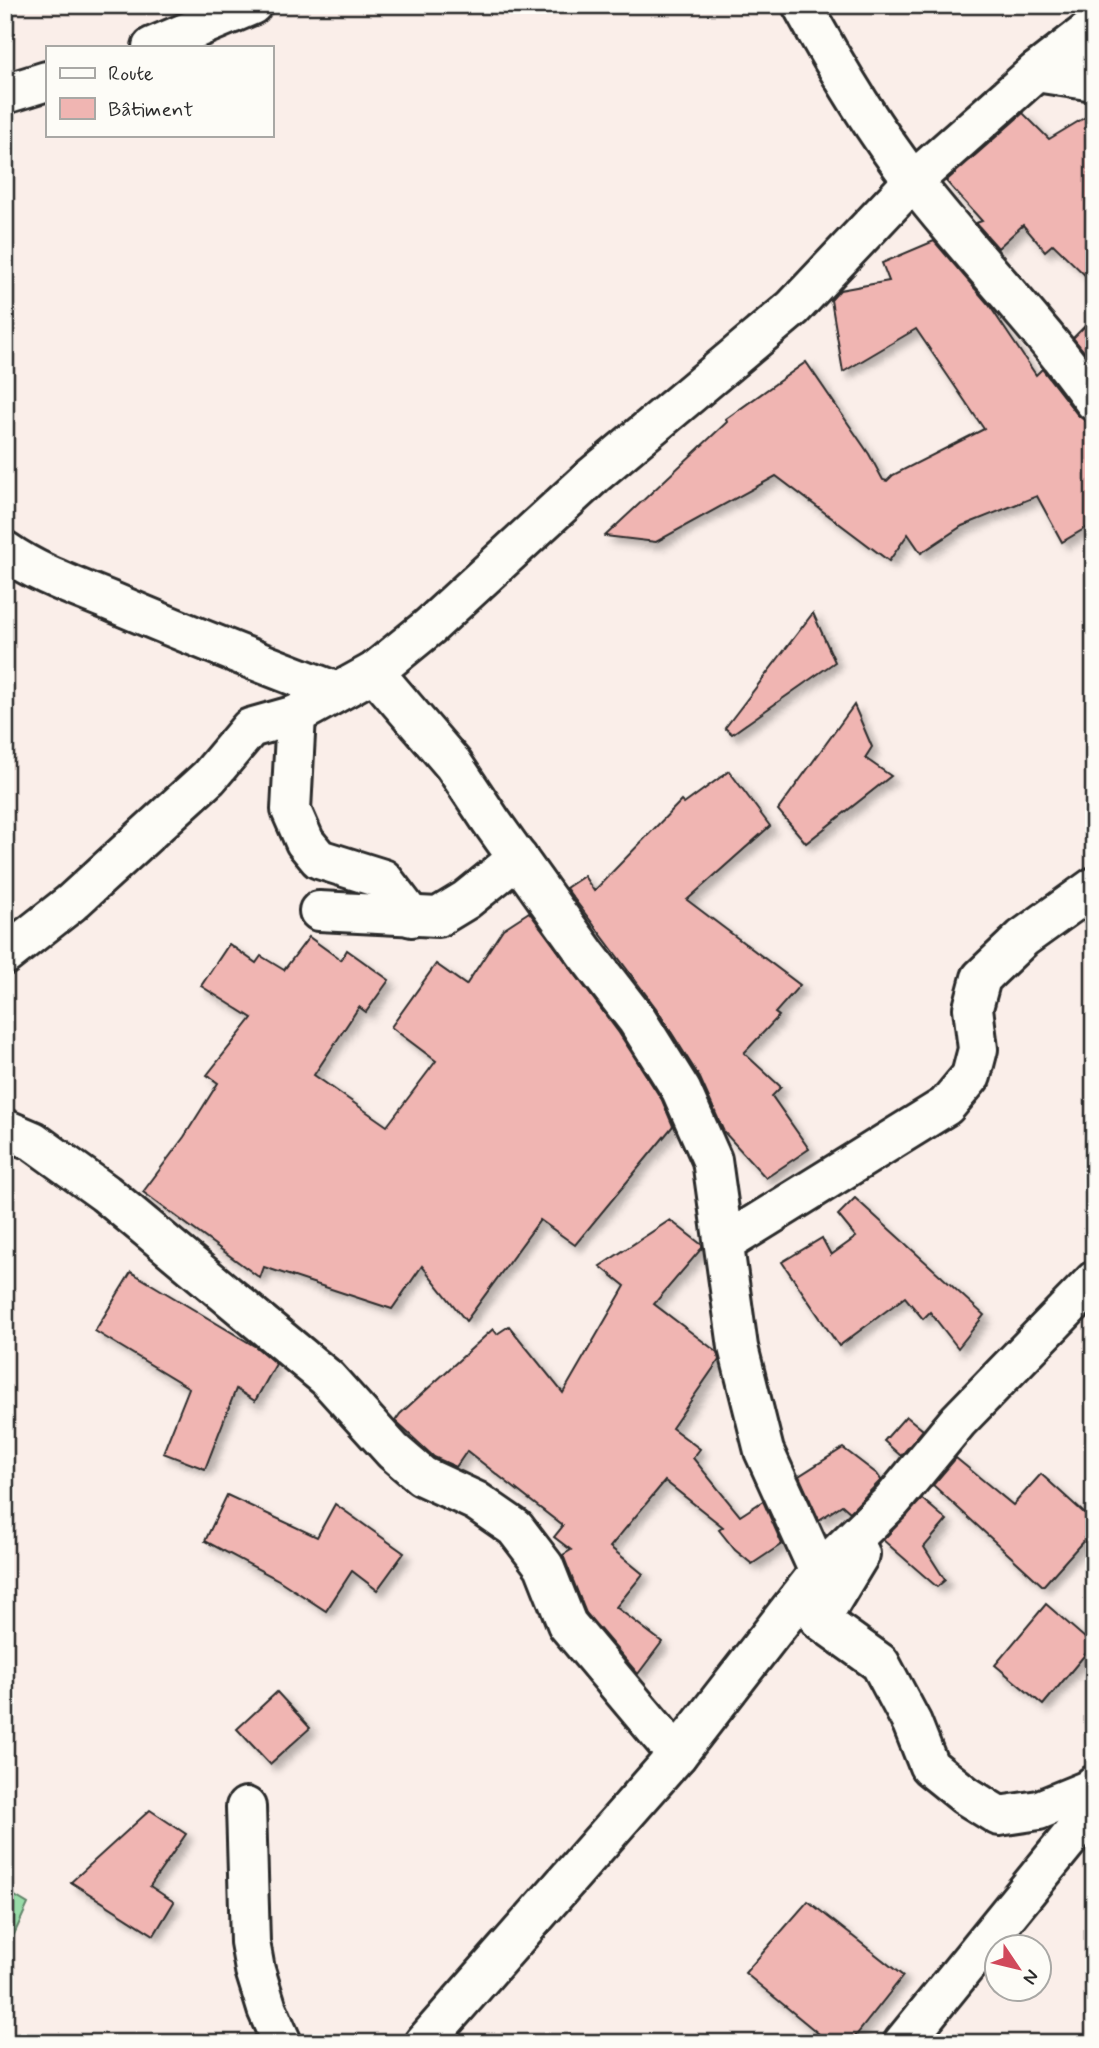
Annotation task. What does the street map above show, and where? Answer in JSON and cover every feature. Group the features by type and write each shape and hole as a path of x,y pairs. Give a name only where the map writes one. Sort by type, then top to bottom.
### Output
{"street":[{"path":"154,46 252,5"},
{"path":"802,5 854,94 913,181 1062,356 1094,401"},
{"path":"5,955 71,903 209,778 250,728 296,715 374,672 429,627 594,475 793,308 913,181 1036,72 1094,27"},
{"path":"1036,72 1094,81"},
{"path":"5,94 46,82"},
{"path":"5,551 25,565 236,654 337,692"},
{"path":"374,672 453,764 586,954 637,1020 681,1090 712,1160 738,1347 764,1451 819,1572"},
{"path":"296,715 290,810 305,842 319,859 383,879 412,917"},
{"path":"319,911 438,917 466,900 518,858"},
{"path":"725,1243 946,1106 971,1076 978,1049 973,1008 981,978 1023,938 1094,887"},
{"path":"5,1129 33,1141 105,1193 224,1292 327,1378 393,1451 422,1476 475,1501 515,1528 544,1566 567,1624 677,1755"},
{"path":"424,2043 677,1755 819,1572 892,1501 958,1421 1094,1280"},
{"path":"892,1501 820,1620 880,1663 912,1723 929,1766 965,1795 999,1816 1039,1810 1094,1785"},
{"path":"246,1807 250,1942 267,2009 282,2043"},
{"path":"903,2043 1094,1808"}],"green space":[{"path":"5,1890 28,1904 5,1954"}],"building":[{"path":"1094,112 1094,284 1053,244 1045,251 1023,225 998,248 976,223 982,221 946,181 1023,113 1049,139"},
{"path":"934,241 989,305 1036,375 1042,369 1077,414 1085,421 1094,422 1094,523 1062,542 1037,496 962,526 921,553 908,534 889,561 776,476 656,542 605,536 727,422 726,419 806,362 869,454 883,480 887,481 893,475 984,429 916,329 843,372 831,300 840,290 889,281 882,263"},
{"path":"1094,317 1094,364 1073,338"},
{"path":"813,613 835,662 732,734 725,728"},
{"path":"854,705 872,747 865,758 891,776 806,843 778,810"},
{"path":"729,771 770,826 687,900 800,985 775,1013 779,1016 744,1053 781,1087 772,1096 809,1149 766,1178 724,1132 700,1078 656,1008 566,888 584,876 594,891 681,801 684,804"},
{"path":"529,912 619,1033 662,1100 673,1126 575,1245 540,1220 466,1321 422,1266 392,1309 264,1267 260,1278 143,1192 184,1137 218,1083 207,1075 252,1018 201,986 229,944 256,963 261,956 284,970 309,937 341,960 347,950 389,980 366,1012 359,1007 314,1075 387,1126 436,1061 391,1027 436,964 466,985 503,929"},
{"path":"855,1198 984,1315 958,1348 930,1312 923,1319 905,1297 839,1346 782,1262 822,1238 831,1255 856,1237 838,1215"},
{"path":"670,1220 702,1245 702,1248 654,1304 717,1352 719,1360 672,1428 700,1449 693,1458 740,1516 763,1501 782,1544 752,1564 735,1550 719,1530 723,1527 665,1481 610,1547 643,1574 616,1607 662,1642 638,1674 586,1613 563,1555 571,1550 554,1537 563,1526 467,1451 456,1467 434,1457 395,1421 493,1329 497,1334 509,1326 563,1393 625,1286 600,1266"},
{"path":"131,1272 256,1347 276,1364 255,1401 236,1389 205,1469 163,1453 189,1388 95,1331"},
{"path":"906,1416 923,1430 901,1456 884,1441"},
{"path":"843,1448 881,1480 850,1512 842,1505 819,1520 799,1476"},
{"path":"956,1458 1013,1505 1041,1474 1094,1522 1094,1529 1043,1586 933,1485"},
{"path":"227,1495 317,1537 335,1504 404,1553 377,1590 352,1571 326,1611 277,1579 205,1541"},
{"path":"922,1499 947,1520 924,1547 945,1580 937,1587 883,1540"},
{"path":"1046,1604 1093,1645 1043,1705 995,1665"},
{"path":"277,1692 310,1728 270,1764 237,1729"},
{"path":"150,1810 186,1834 150,1886 174,1902 154,1935 71,1882"},
{"path":"808,1901 903,1976 850,2043 830,2043 745,1973"}]}
